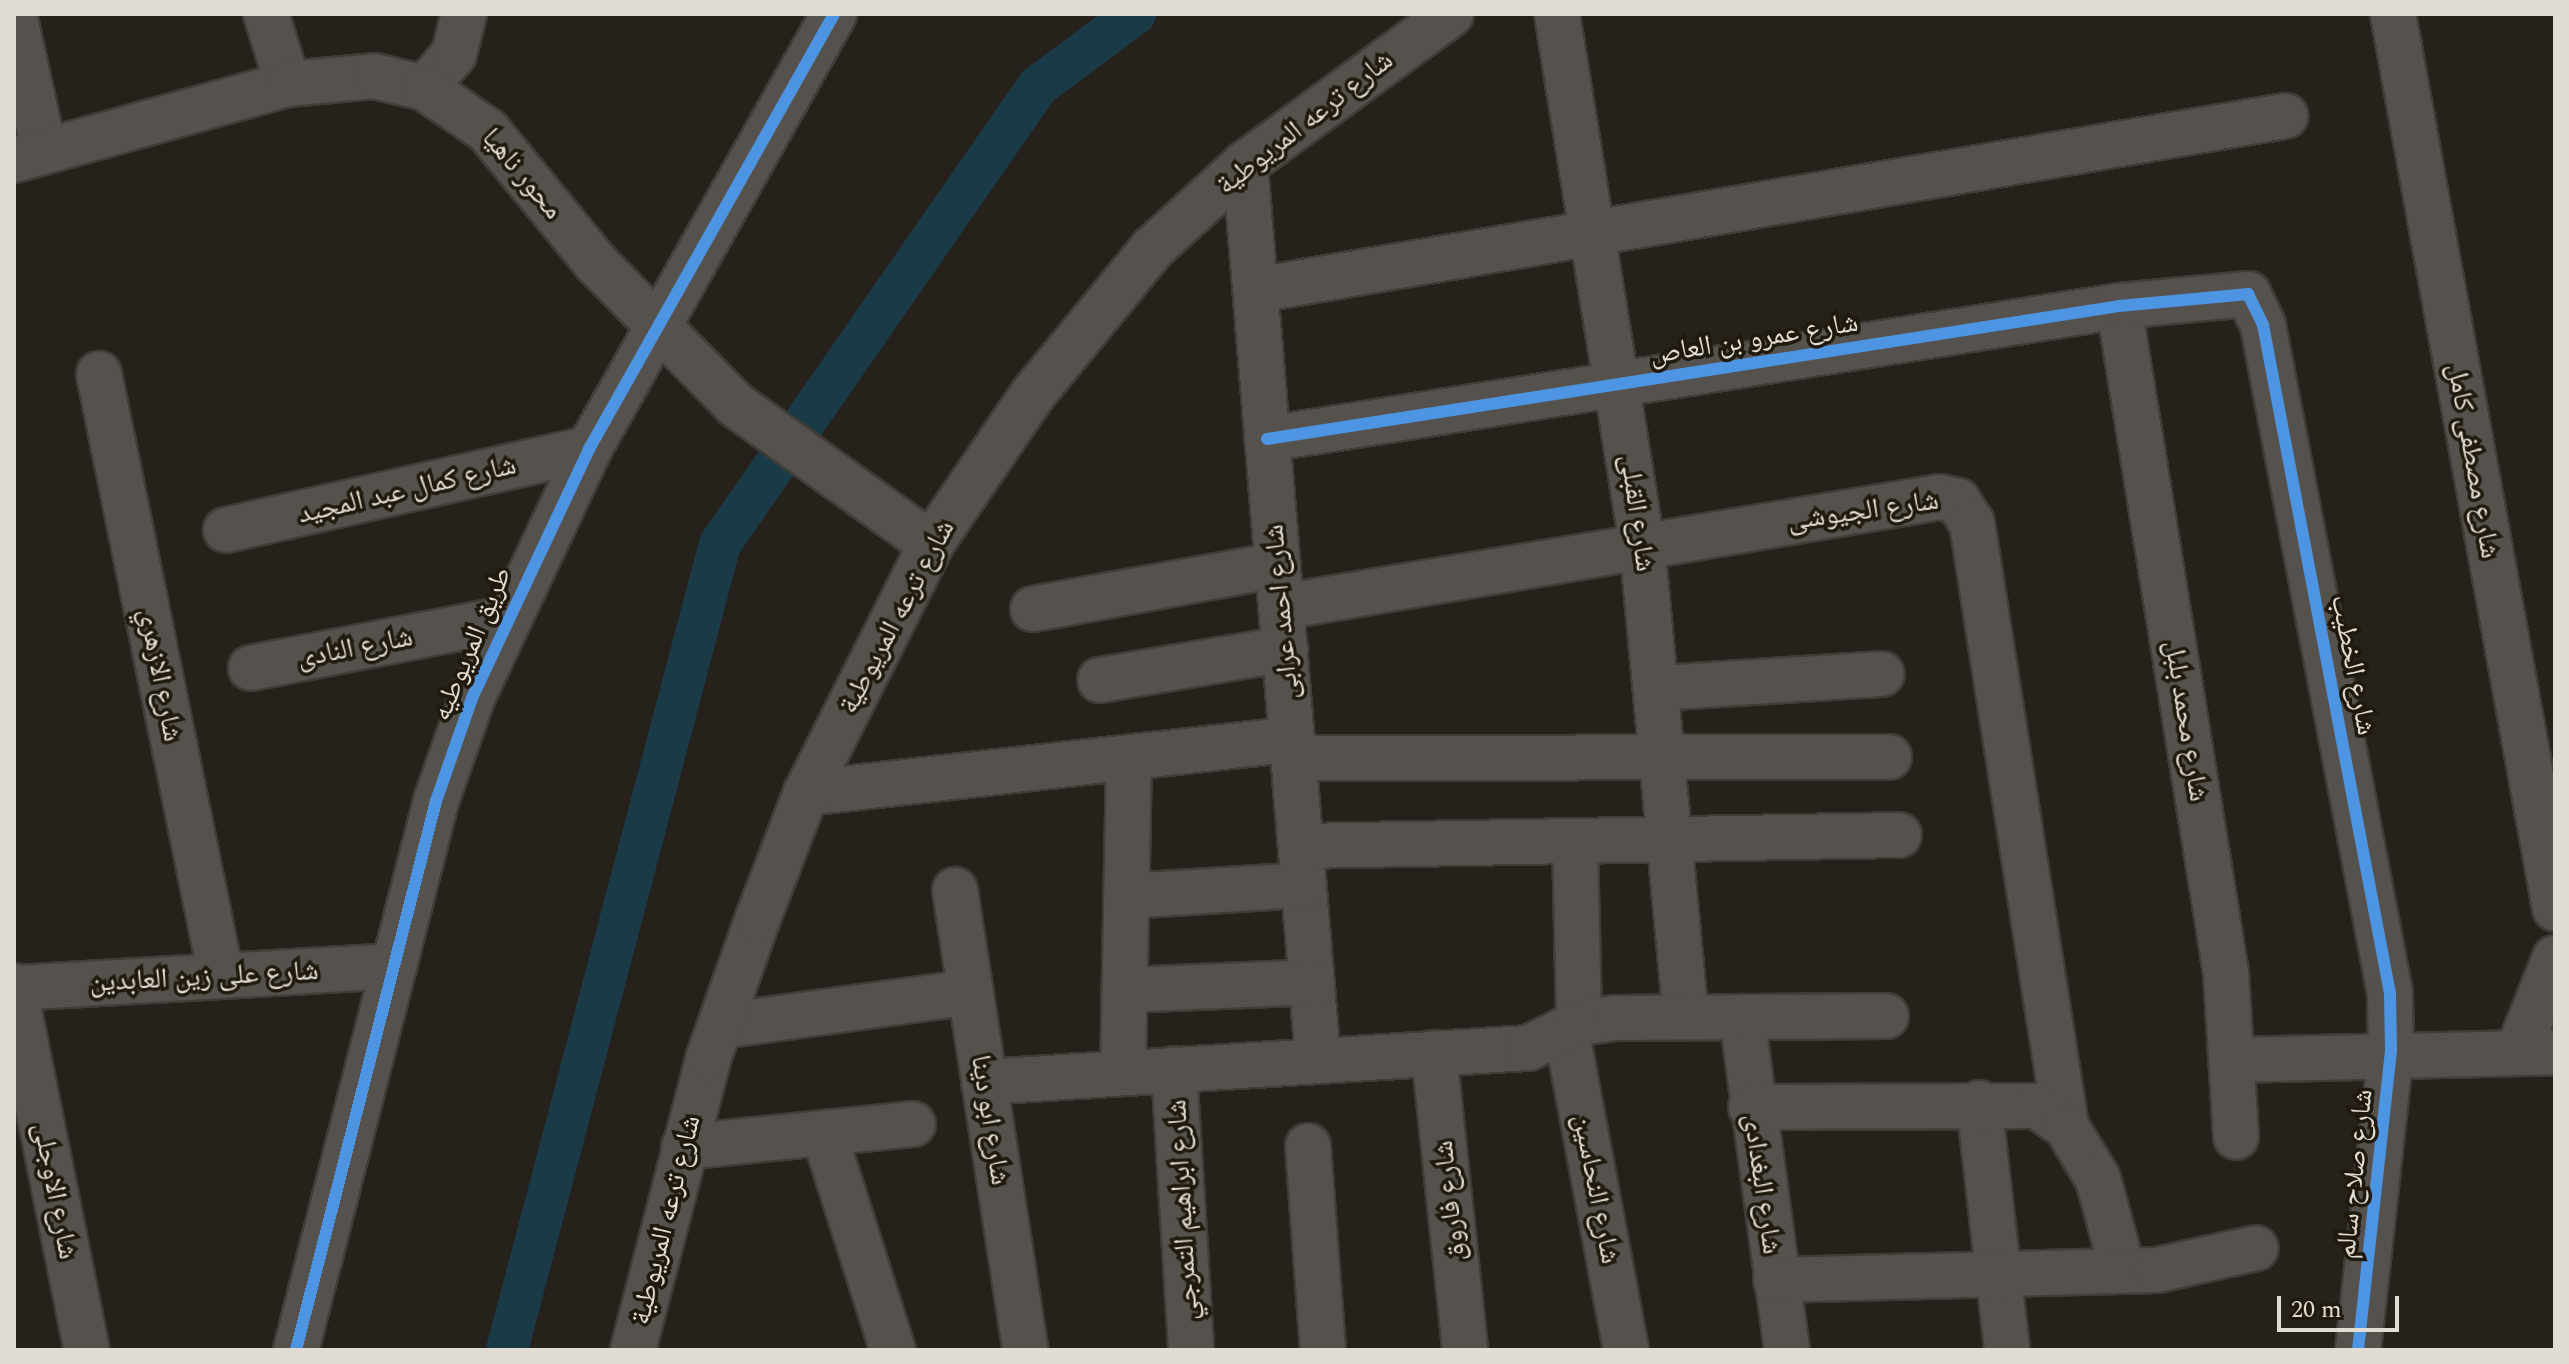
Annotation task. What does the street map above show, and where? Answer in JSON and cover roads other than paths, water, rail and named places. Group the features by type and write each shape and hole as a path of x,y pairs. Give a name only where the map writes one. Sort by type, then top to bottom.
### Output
{"street":[{"path":"14,14 29,155"},
{"path":"266,14 288,84"},
{"path":"425,88 454,54 464,14"},
{"name":"طريق المريوطيه","path":"296,1350 436,801 505,619 589,449 834,14"},
{"name":"شارع ترعه المريوطية","path":"633,1350 684,1147 720,1026 806,793 931,544 1033,394 1142,261 1245,164 1451,14"},
{"name":"شارع القبلى","path":"1557,14 1620,384 1642,544 1659,688 1686,1017"},
{"name":"شارع مصطفى كامل","path":"2393,14 2555,908"},
{"name":"محور ناهيا","path":"29,155 288,84 374,76 425,88 488,131 656,327 779,440 931,544"},
{"path":"1256,290 1595,230 2285,116"},
{"name":"شارع احمد عرابى","path":"1245,164 1318,1060"},
{"name":"شارع عمرو بن العاص","path":"1267,439 2119,306 2248,294"},
{"name":"شارع الخطيب","path":"2248,294 2263,325 2383,950 2391,1051"},
{"name":"شارع محمد بلبل","path":"2119,306 2235,1060 2236,1137"},
{"name":"شارع الازهري","path":"99,374 221,976"},
{"name":"شارع كمال عبد المجيد","path":"226,530 589,449"},
{"name":"شارع الجيوشى","path":"1281,607 1642,544 1940,497 1965,506 2066,1126"},
{"path":"1033,609 1281,607"},
{"path":"1100,680 1281,607"},
{"name":"شارع النادى","path":"251,668 505,619"},
{"path":"1659,688 1882,674"},
{"path":"806,793 1129,758 1293,748 1665,757 1889,757"},
{"path":"1123,1072 1129,758"},
{"path":"1126,896 1302,866 1575,841 1899,835"},
{"name":"شارع النحاسين","path":"1575,841 1572,1026 1626,1350"},
{"name":"شارع ابو دينا","path":"955,890 1025,1350"},
{"path":"2235,1060 2391,1051 2537,1050 2555,958"},
{"name":"شارع على زين العابدين","path":"14,987 394,966"},
{"path":"1125,990 1312,982"},
{"name":"شارع الاوجلى","path":"14,987 87,1350"},
{"path":"720,1026 971,992"},
{"path":"984,1082 1528,1048 1572,1026 1686,1017 1886,1016"},
{"name":"شارع البغدادى","path":"1742,1017 1751,1107 1787,1350"},
{"name":"شارع صلاح سالم","path":"2358,1350 2391,1051"},
{"name":"شارع فاروق","path":"1434,1053 1465,1350"},
{"name":"شارع ابراهيم التمرجي","path":"1174,1069 1191,1350"},
{"path":"1979,1103 2007,1350"},
{"path":"1751,1107 1979,1103 2037,1106 2066,1126 2112,1212 2123,1271"},
{"path":"684,1147 913,1124"},
{"path":"824,1133 893,1350"},
{"path":"1308,1146 1323,1350"},
{"path":"1776,1280 2123,1271 2191,1266 2256,1248"}],"waterway":[{"path":"507,1350 720,544 1038,86 1135,14"}]}
